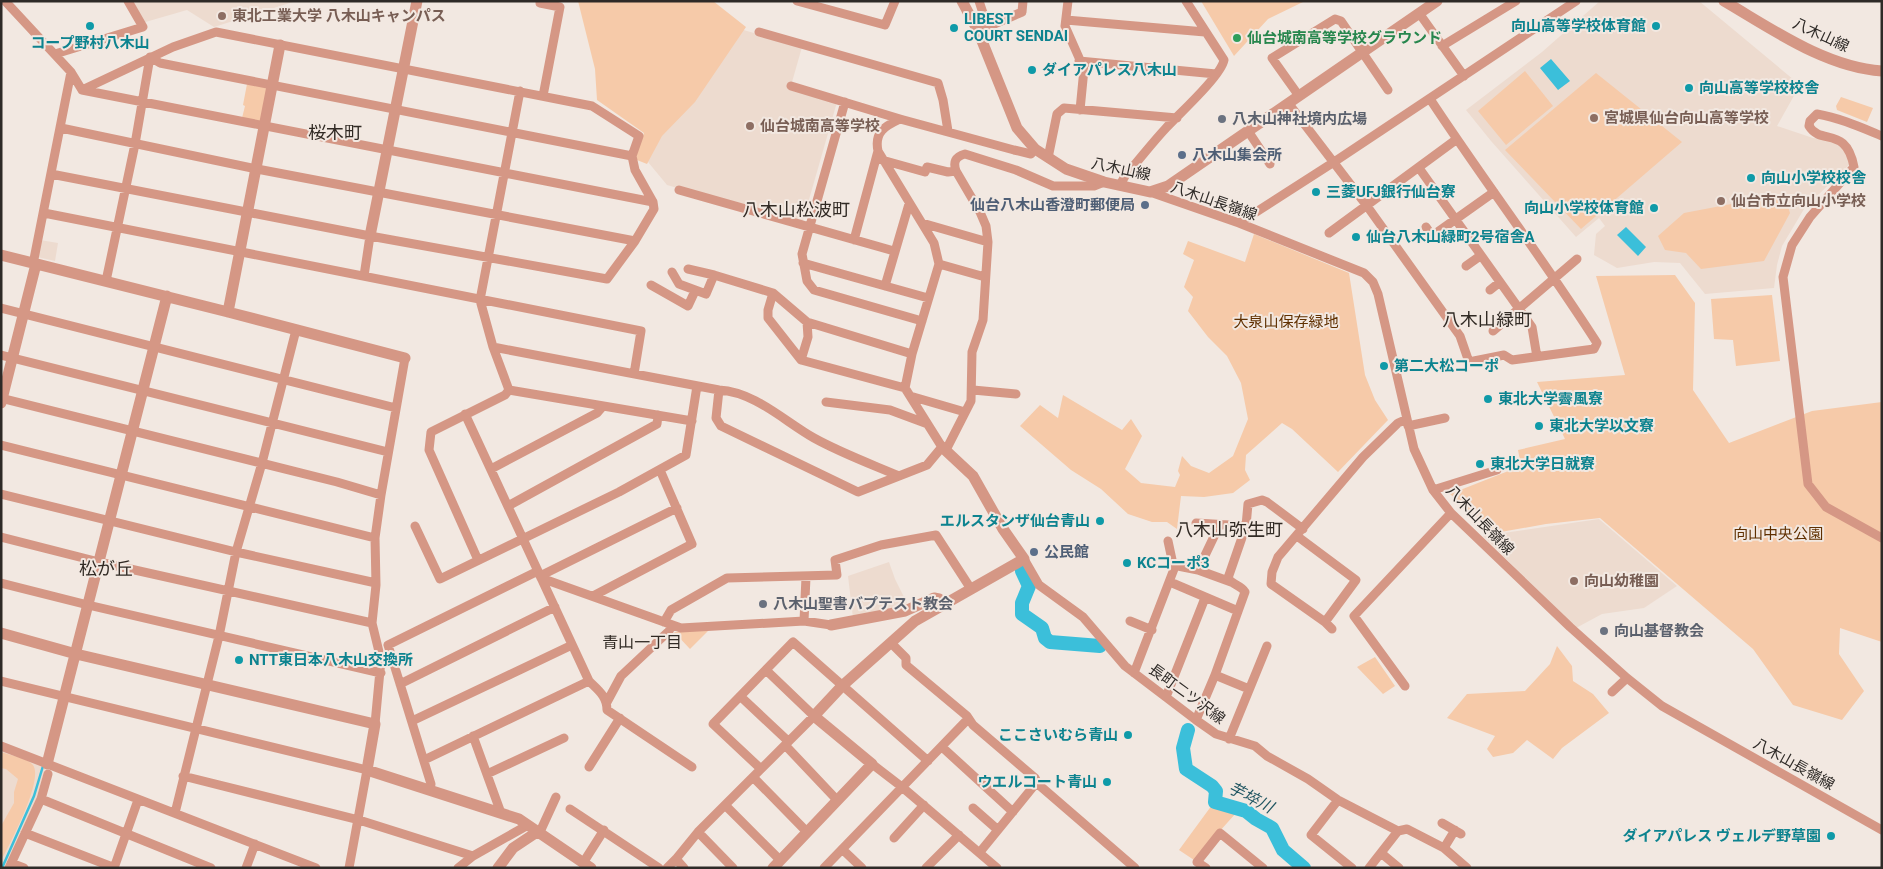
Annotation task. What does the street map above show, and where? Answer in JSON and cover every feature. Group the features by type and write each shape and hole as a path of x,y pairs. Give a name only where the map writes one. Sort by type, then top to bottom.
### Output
{"street":[{"path":"5,1 71,72 82,90 653,202"},
{"path":"55,54 143,27 128,1"},
{"path":"364,276 370,236 417,1"},
{"path":"797,1 885,26 895,1"},
{"name":"八木山線","path":"962,1 983,29 1017,128 1035,149 1066,170 1104,182 1150,192 1168,186 1437,1"},
{"path":"979,1 983,29 1022,12 1023,1"},
{"path":"1068,1 1065,26 1084,69 1080,110"},
{"path":"1120,184 1166,128 1216,74 1224,62 1186,1"},
{"path":"1442,46 1516,1"},
{"path":"1239,223 1430,99 1576,1"},
{"name":"八木山線","path":"1724,1 1812,50 1862,69 1882,71"},
{"path":"537,2 560,7 543,96"},
{"path":"1419,13 1464,76"},
{"path":"1299,96 1272,58 1335,18 1341,20 1388,90"},
{"path":"1066,20 1205,32"},
{"path":"51,174 607,280 635,241 654,209 653,202 636,170 632,156 639,136 592,106 520,91 216,32 173,47 82,90"},
{"path":"759,32 938,82 948,131"},
{"path":"228,312 280,45"},
{"path":"150,57 160,63 632,156"},
{"path":"106,281 135,144 150,57"},
{"path":"1079,61 1216,74"},
{"path":"71,72 24,314 7,356 2,400 262,463 381,495"},
{"path":"791,86 900,119 1031,154 1035,149"},
{"path":"509,390 493,347 480,300 520,91"},
{"path":"1289,104 1367,206 1460,336 1469,362 1504,355 1512,360 1594,349 1597,343 1555,277 1430,99"},
{"path":"846,102 802,254 807,281 814,290 922,320"},
{"path":"1048,158 1057,114 1064,108 1177,118"},
{"path":"1882,136 1830,116 1817,114 1810,121 1809,126 1812,131 1838,140 1846,145 1851,154 1854,167 1810,217 1792,245 1783,277 1808,484 1826,507 1882,538"},
{"path":"667,868 698,832 842,686 915,621 1024,560 1003,529 973,476 944,448 907,392 912,354 939,264 934,243 878,151 876,143 880,133 885,126 900,119"},
{"path":"61,128 257,169 635,241"},
{"path":"1248,131 1270,164"},
{"path":"1329,234 1457,139"},
{"path":"854,240 878,151"},
{"path":"719,390 716,418 721,426 858,492 927,465 944,448 971,401 973,390 972,352 983,320 988,242 986,226 956,171 955,159 965,154 1016,170 1053,186 1094,186 1104,182"},
{"path":"882,160 925,172 927,167 948,172 956,171"},
{"path":"1419,168 1532,327 1537,357"},
{"path":"679,190 894,251"},
{"name":"八木山長嶺線","path":"1150,192 1239,223 1364,273 1373,282 1378,294 1414,449 1433,490 1451,513 1528,588 1627,678 1662,706 1882,830"},
{"path":"1426,227 1432,236 1494,192"},
{"path":"884,286 909,204"},
{"path":"44,212 642,332 634,374"},
{"path":"922,223 988,242"},
{"path":"1,255 405,358 375,538 376,583 372,623 381,660 376,724 349,868"},
{"path":"1466,266 1480,256"},
{"path":"1493,332 1577,260"},
{"path":"803,263 928,298"},
{"path":"939,264 985,277"},
{"path":"688,269 773,293 806,322 912,354"},
{"path":"672,272 679,284 706,294 714,275"},
{"path":"1490,290 1500,282"},
{"path":"651,285 688,306 694,291"},
{"path":"773,293 768,310 768,318 801,360 907,392 965,412"},
{"path":"24,868 10,865 41,799 88,605 167,296"},
{"path":"1,308 396,408"},
{"path":"801,360 808,337 806,322"},
{"path":"175,813 219,636 236,552 273,424 296,330"},
{"path":"493,347 697,386 733,391 776,413 814,438 899,476"},
{"path":"7,356 388,452"},
{"path":"415,526 440,579 523,539 686,455 697,386"},
{"path":"509,390 692,421"},
{"path":"478,560 429,450 431,432 505,395 509,390"},
{"path":"973,390 1016,394"},
{"path":"826,402 890,410 926,423"},
{"path":"491,469 597,413 603,406"},
{"path":"465,414 589,681 607,702"},
{"path":"508,506 656,424 658,415"},
{"path":"1231,582 1228,578 1246,526 1248,504 1262,500 1300,533 1356,580 1329,625 1271,584 1272,572 1278,557 1300,533 1363,457 1398,423 1445,418"},
{"path":"1,445 248,508 375,538"},
{"path":"593,596 692,544 660,470"},
{"path":"1433,490 1498,470"},
{"path":"1,494 236,552 376,583"},
{"path":"430,790 431,784 388,645 540,575 677,508"},
{"path":"1405,686 1354,616 1451,513"},
{"path":"1196,523 1246,526"},
{"path":"1198,570 1220,524"},
{"path":"692,767 607,710 607,702 621,676 669,631 668,623 671,610 727,578 837,575 835,560 881,545 936,535 971,589"},
{"path":"1,537 228,592 372,623"},
{"path":"1134,673 1174,569 1168,541"},
{"name":"長町二ツ沢線","path":"1024,560 1038,585 1083,617 1125,666 1216,734 1255,746 1267,756 1308,779 1338,800 1398,830 1407,829 1444,848 1467,868"},
{"path":"1173,565 1198,570 1231,582 1242,587 1245,592 1215,675 1196,720"},
{"path":"540,575 681,628 804,622 831,625 905,612 934,598 940,599 944,605"},
{"path":"804,622 806,576"},
{"path":"1170,582 1238,611"},
{"path":"1,583 381,673"},
{"path":"1166,696 1206,598"},
{"path":"400,684 555,607"},
{"path":"1130,621 1152,630"},
{"path":"1,633 76,654 376,724"},
{"path":"761,769 713,724 793,642 928,761"},
{"path":"891,643 906,658 906,665 1135,868"},
{"path":"412,721 572,645"},
{"path":"1229,739 1267,646"},
{"path":"766,670 814,716 902,787 997,868"},
{"path":"1215,675 1249,689"},
{"path":"1612,692 1627,678"},
{"path":"1,681 368,770 501,813 535,830 587,865 604,830"},
{"path":"424,760 589,681"},
{"path":"740,696 787,743 838,800"},
{"path":"589,767 620,718"},
{"path":"824,868 968,719"},
{"path":"473,736 501,813"},
{"path":"487,774 564,738"},
{"path":"1,746 48,769 175,813 316,868"},
{"path":"942,748 1013,812"},
{"path":"725,805 777,864 872,764"},
{"path":"183,776 359,820 473,856"},
{"path":"753,777 807,832"},
{"path":"980,852 1037,782"},
{"path":"503,866 513,848 535,830 556,797"},
{"path":"41,799 211,868"},
{"path":"24,833 115,868 138,800"},
{"path":"1338,800 1311,836 1352,868"},
{"path":"894,838 924,806"},
{"path":"973,808 998,830"},
{"path":"570,809 660,868"},
{"path":"1442,823 1458,832 1444,848"},
{"path":"458,868 473,856 535,830"},
{"path":"1369,868 1398,830"},
{"path":"698,832 733,868"},
{"path":"1206,868 1197,862 1220,833 1263,868"},
{"path":"926,868 959,835"},
{"path":"246,868 254,844"},
{"path":"842,849 862,868"},
{"path":"1381,853 1399,868"},
{"path":"676,859 684,868"}],"shaded area":[{"name":"東北工業大学 八木山キャンパス","path":"130,1 296,1 214,27 187,10 142,23"},
{"name":"宮城県仙台向山高等学校","path":"1600,1 1699,1 1800,85 1777,126 1813,138 1829,140 1842,147 1847,154 1849,165 1807,204 1782,246 1774,288 1705,294 1680,263 1654,262 1617,268 1594,255 1596,234 1605,226 1599,218 1576,237 1466,110 1542,52"},
{"name":"仙台城南高等学校","path":"730,26 802,47 790,89 837,102 802,224 667,185 648,162 650,145"},
{"path":"40,240 58,243 55,261 37,257"},
{"path":"1599,519 1677,586 1644,608 1602,614 1576,628 1483,536"},
{"path":"889,562 907,603 900,607 853,618 848,576"},
{"path":"1,749 46,766 36,800 4,868 1,868"}],"green space":[{"path":"578,1 713,1 746,27 695,102 662,136 647,164 637,160 636,155 644,133 597,100 595,69"},
{"name":"仙台城南高等学校グラウンド","path":"1201,1 1305,1 1268,19 1234,56"},
{"path":"1525,71 1553,106 1506,145 1478,111"},
{"path":"1596,73 1682,142 1581,229 1505,150"},
{"path":"247,84 269,88 262,122 242,118"},
{"path":"1841,97 1873,108 1867,122 1837,110 1836,106"},
{"path":"1784,194 1790,213 1764,261 1701,269 1686,253 1665,250 1658,236 1684,213"},
{"name":"大泉山保存緑地","path":"1254,234 1349,273 1365,375 1375,400 1388,420 1338,472 1292,429 1282,423 1246,455 1245,470 1250,480 1233,493 1204,497 1181,496 1177,529 1167,522 1152,522 1128,514 1101,489 1071,470 1020,426 1040,405 1058,418 1063,395 1122,430 1131,419 1142,436 1125,469 1141,483 1175,487 1180,475 1178,471 1182,456 1191,466 1209,473 1233,456 1248,419 1241,383 1227,356 1208,337 1188,311 1193,297 1184,287 1194,260 1183,254 1188,241 1245,262"},
{"name":"向山中央公園","path":"1675,275 1695,303 1693,390 1729,443 1812,411 1882,402 1882,642 1840,628 1839,654 1864,691 1842,720 1793,705 1753,649 1600,518 1546,524 1495,533 1450,494 1521,466 1518,450 1565,439 1537,382 1625,375 1596,276"},
{"path":"1772,295 1780,361 1736,366 1733,340 1714,339 1711,299"},
{"path":"709,630 690,649 674,632"},
{"path":"1557,646 1572,666 1573,681 1593,694 1609,713 1562,748 1553,759 1527,740 1513,753 1493,757 1487,749 1495,736 1447,718 1467,694 1525,691 1550,664"},
{"path":"1375,657 1395,686 1383,694 1357,667"},
{"path":"1,752 30,763 33,765 35,773 30,798 18,828 1,861 1,826 14,803 14,792 18,779 6,769 1,768"},
{"path":"1212,805 1236,813 1194,860 1179,850"}],"water":[{"path":"1551,59 1570,81 1558,90 1540,68"},
{"path":"1626,227 1646,247 1638,256 1617,235"}],"waterway":[{"name":"芋埣川","path":"1022,571 1029,586 1022,603 1022,614 1042,628 1045,638 1050,642 1100,646"},
{"name":"芋埣川","path":"1188,730 1183,748 1186,769 1212,786 1216,791 1215,802 1246,811 1272,828 1283,850 1304,868"},
{"path":"2,868 34,796 43,766"}],"place":[{"name":"東北工業大学 八木山キャンパス","path":"222,16"},
{"name":"コープ野村八木山","path":"90,26"},
{"name":"向山高等学校体育館","path":"1656,26"},
{"name":"LIBEST COURT SENDAI","path":"954,28"},
{"name":"仙台城南高等学校グラウンド","path":"1237,38"},
{"name":"ダイアパレス八木山","path":"1032,70"},
{"name":"向山高等学校校舎","path":"1689,88"},
{"name":"宮城県仙台向山高等学校","path":"1594,118"},
{"name":"八木山神社境内広場","path":"1222,119"},
{"name":"仙台城南高等学校","path":"750,126"},
{"name":"八木山集会所","path":"1182,155"},
{"name":"向山小学校校舎","path":"1751,178"},
{"name":"三菱UFJ銀行仙台寮","path":"1316,192"},
{"name":"仙台市立向山小学校","path":"1721,201"},
{"name":"仙台八木山香澄町郵便局","path":"1145,205"},
{"name":"向山小学校体育館","path":"1654,208"},
{"name":"仙台八木山緑町2号宿舎A","path":"1356,237"},
{"name":"第二大松コーポ","path":"1384,366"},
{"name":"東北大学霽風寮","path":"1488,399"},
{"name":"東北大学以文寮","path":"1539,426"},
{"name":"東北大学日就寮","path":"1480,464"},
{"name":"エルスタンザ仙台青山","path":"1100,521"},
{"name":"公民館","path":"1034,552"},
{"name":"KCコーポ3","path":"1127,563"},
{"name":"向山幼稚園","path":"1574,581"},
{"name":"八木山聖書バプテスト教会","path":"763,604"},
{"name":"向山基督教会","path":"1604,631"},
{"name":"NTT東日本八木山交換所","path":"239,660"},
{"name":"ここさいむら青山","path":"1128,735"},
{"name":"ウエルコート青山","path":"1107,782"},
{"name":"ダイアパレス ヴェルデ野草園","path":"1831,836"}],"district":[{"name":"桜木町","path":"335,133"},
{"name":"八木山松波町","path":"796,210"},
{"name":"八木山緑町","path":"1487,320"},
{"name":"八木山弥生町","path":"1229,530"},
{"name":"松が丘","path":"106,569"},
{"name":"青山一丁目","path":"642,642"}]}
